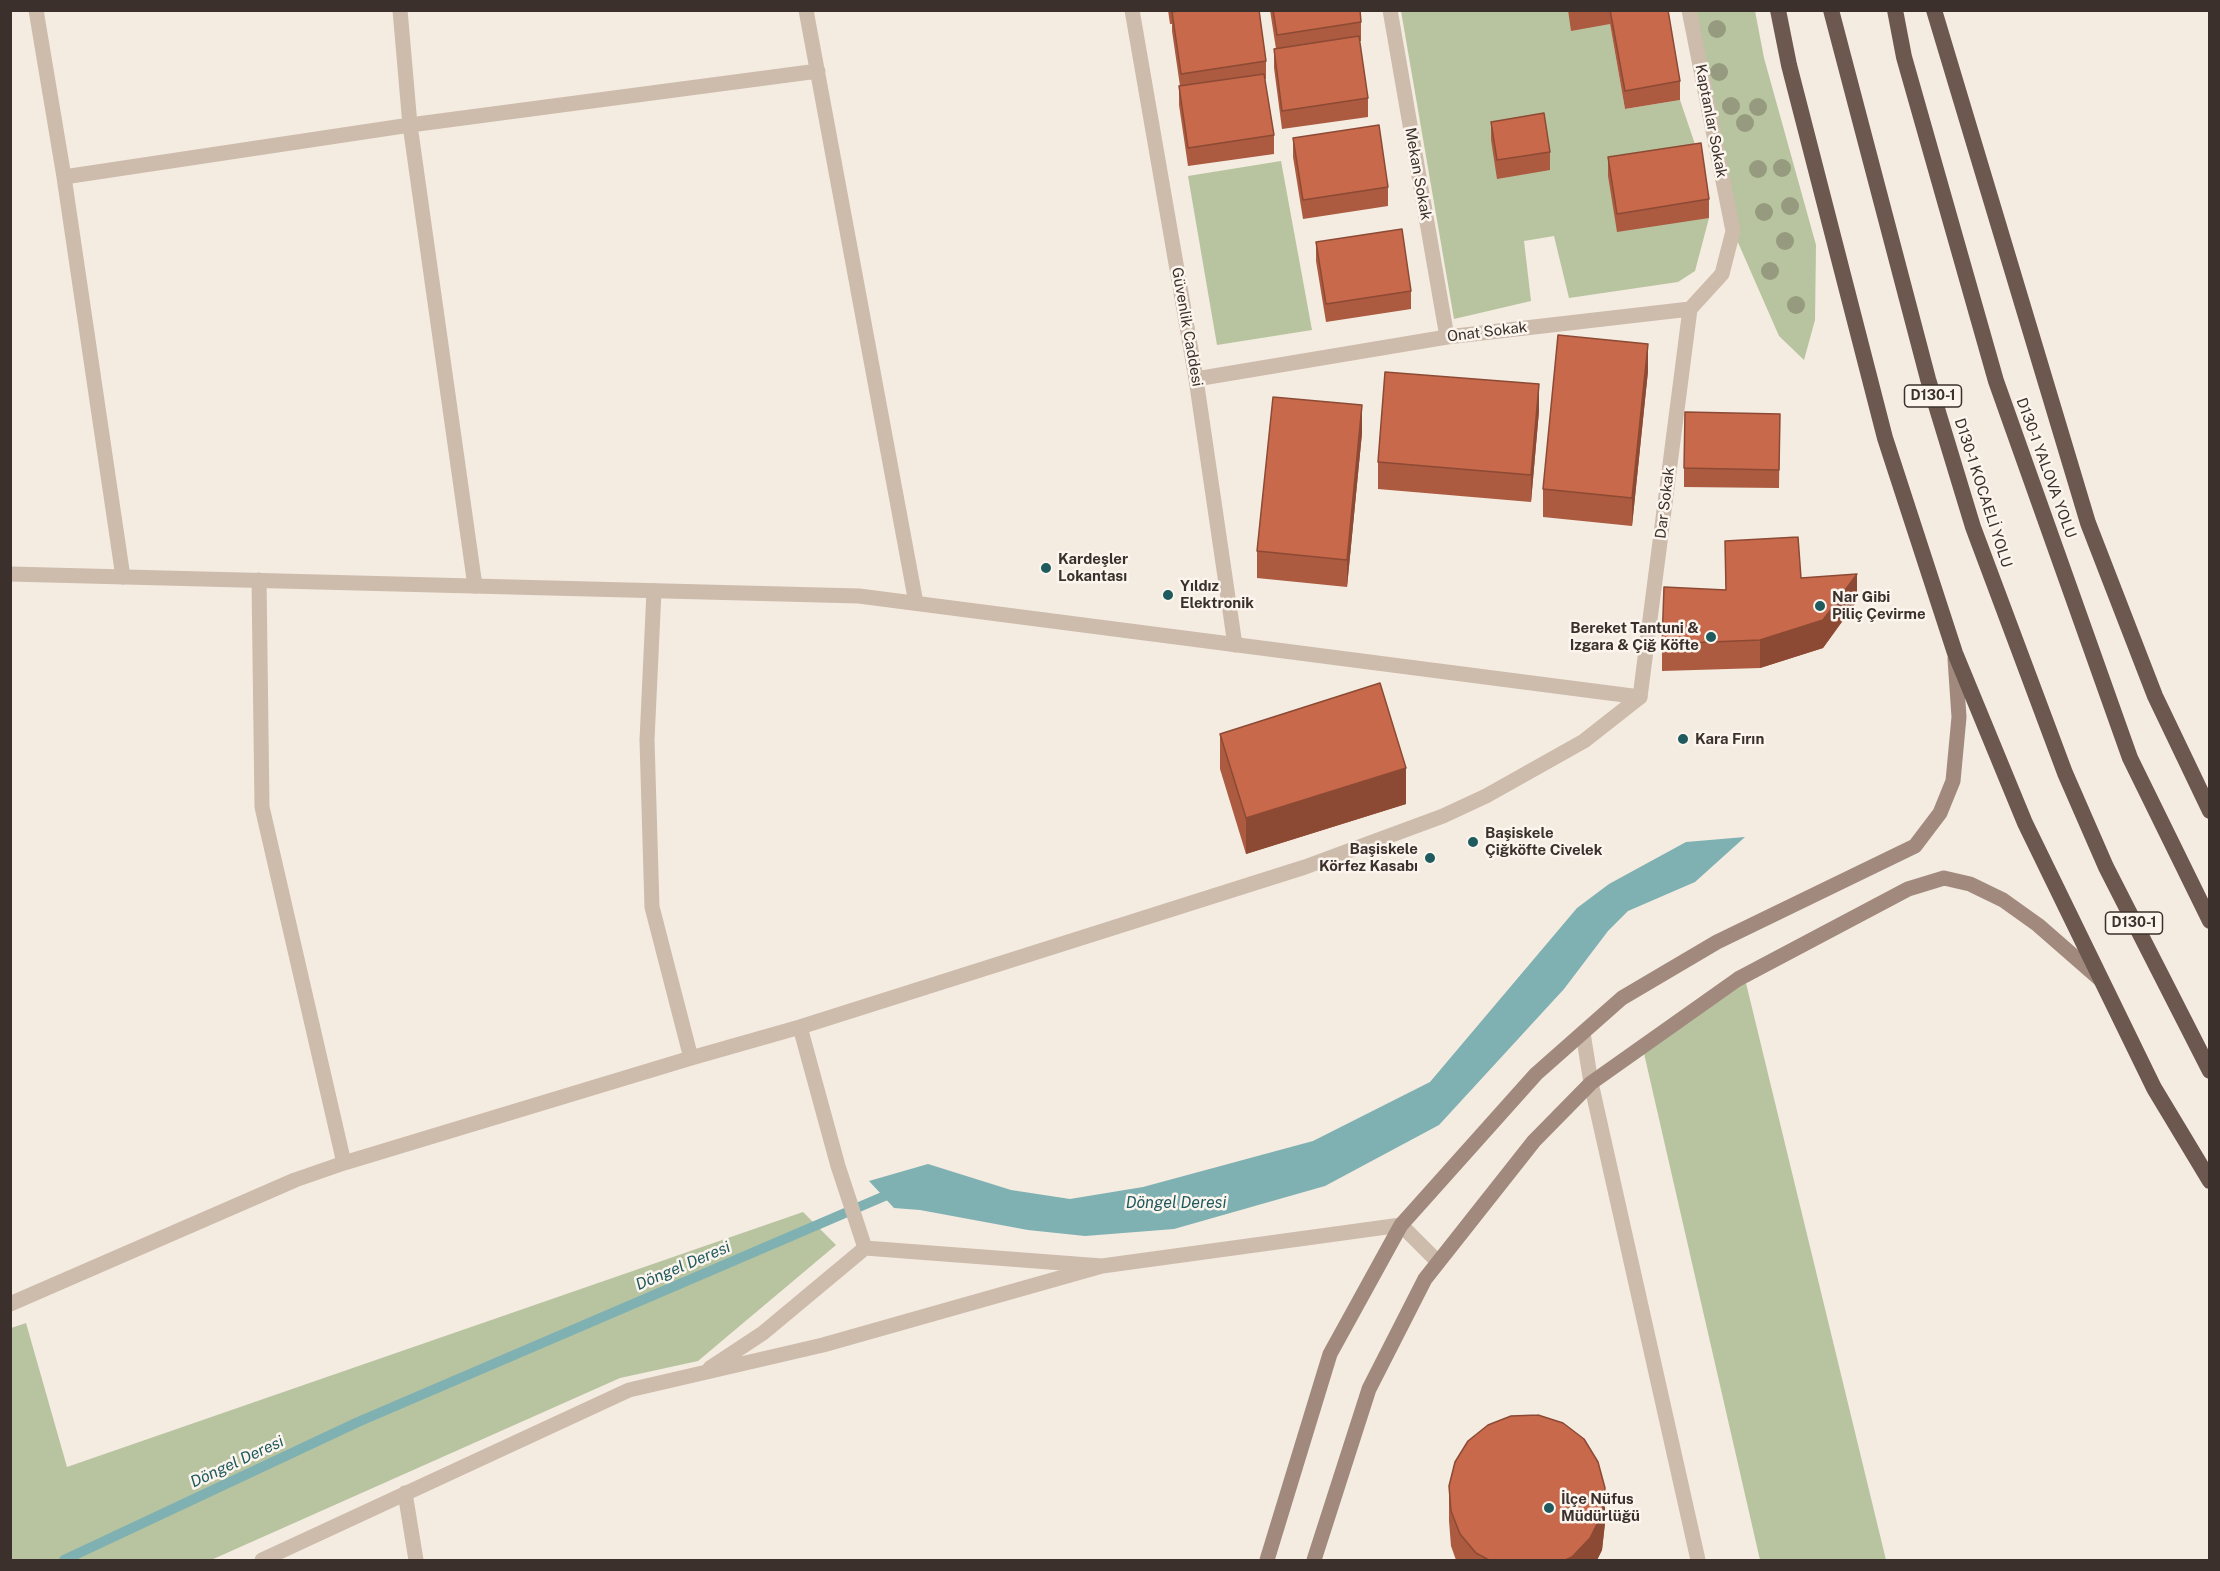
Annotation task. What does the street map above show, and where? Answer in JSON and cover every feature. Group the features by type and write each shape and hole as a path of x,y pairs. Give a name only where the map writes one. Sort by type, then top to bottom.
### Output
{"highway":[{"path":"1778,10 1789,65 1885,438 1955,653 2025,823 2154,1088 2210,1181"},
{"name":"D130-1 KOCAELİ YOLU","path":"1831,10 1928,379 1973,526 2065,773 2106,867 2210,1071"},
{"name":"D130-1 YALOVA YOLU","path":"1895,10 1904,57 1996,381 2130,758 2210,921"},
{"path":"1934,10 2088,523 2155,696 2210,812"}],"main road":[{"path":"1267,1560 1330,1354 1401,1225 1536,1074 1622,998 1717,942 1915,846 1940,813 1953,781 1959,717 1955,653"},
{"path":"1314,1560 1369,1389 1425,1279 1534,1141 1591,1083 1738,979 1908,889 1944,878 1970,884 2003,900 2038,925 2101,980"}],"street":[{"path":"36,10 64,177 123,577"},
{"path":"400,10 410,125 475,586"},
{"path":"806,10 916,603"},
{"name":"Güvenlik Caddesi","path":"1132,10 1196,379 1235,645"},
{"name":"Mekan Sokak","path":"1390,10 1447,337"},
{"name":"Kaptanlar Sokak","path":"1689,10 1733,231 1722,274 1690,309"},
{"path":"64,177 410,125 818,71"},
{"name":"Onat Sokak","path":"1196,379 1447,337 1690,309"},
{"name":"Dar Sokak","path":"1640,697 1690,309"},
{"path":"10,574 859,596 1640,697"},
{"path":"259,580 262,807 344,1163"},
{"path":"654,591 647,741 652,907 691,1058"},
{"path":"10,1304 295,1180 344,1163 800,1027 1305,867 1443,816 1486,796 1584,741 1640,697"},
{"path":"800,1027 838,1166 865,1248"},
{"path":"1583,1033 1591,1083 1698,1560"},
{"path":"262,1560 629,1390 823,1345 1102,1266 1401,1225 1438,1262"},
{"path":"702,1373 763,1333 865,1248 1102,1266"},
{"path":"405,1493 416,1560"}],"green space":[{"path":"1401,11 1568,11 1610,24 1625,109 1680,100 1701,162 1709,218 1695,271 1678,282 1569,298 1554,236 1524,241 1531,301 1454,319"},
{"path":"1689,11 1755,11 1764,58 1816,245 1815,320 1804,360 1779,336 1733,231"},
{"path":"1281,161 1312,330 1217,345 1188,176"},
{"path":"1745,979 1886,1560 1760,1560 1643,1049"},
{"path":"803,1212 836,1245 698,1361 620,1378 211,1560 11,1560 11,1328 26,1323 67,1467"}],"water":[{"name":"Döngel Deresi","path":"1745,837 1695,882 1628,911 1608,931 1564,989 1439,1125 1325,1186 1174,1229 1085,1236 1028,1230 920,1210 894,1208 869,1181 928,1164 1011,1190 1070,1199 1143,1187 1313,1141 1430,1082 1577,908 1609,884 1686,842"}],"building":[{"path":"1259,10 1266,61 1181,74 1172,12"},
{"path":"1273,10 1360,10 1361,22 1277,35"},
{"path":"1610,10 1668,10 1680,81 1625,91"},
{"path":"1359,36 1368,98 1282,111 1274,49"},
{"path":"1264,74 1274,135 1188,148 1179,86"},
{"path":"1544,113 1550,152 1497,160 1491,122"},
{"path":"1379,125 1388,187 1303,200 1293,138"},
{"path":"1701,143 1709,199 1617,214 1608,157"},
{"path":"1402,229 1411,291 1326,304 1316,242"},
{"path":"1558,335 1648,344 1632,498 1543,489"},
{"path":"1385,372 1539,384 1531,475 1378,462"},
{"path":"1273,397 1362,405 1347,560 1257,551"},
{"path":"1685,412 1780,414 1779,470 1684,468"},
{"path":"1798,537 1801,578 1857,574 1823,620 1760,640 1662,644 1664,587 1726,590 1725,541"},
{"path":"1380,683 1406,768 1246,818 1220,734"},
{"path":"1538,1415 1563,1423 1584,1439 1598,1462 1605,1488 1602,1514 1590,1538 1572,1557 1565,1560 1489,1560 1476,1553 1460,1534 1451,1511 1449,1486 1455,1462 1468,1441 1488,1425 1511,1416"}],"waterway":[{"name":"Döngel Deresi","path":"64,1560 358,1422 894,1192"}],"place":[{"name":"Kardeşler Lokantası","path":"1046,568"},
{"name":"Yıldız Elektronik","path":"1168,595"},
{"name":"Nar Gibi Piliç Çevirme","path":"1820,606"},
{"name":"Bereket Tantuni & Izgara & Çiğ Köfte","path":"1711,637"},
{"name":"Kara Fırın","path":"1683,739"},
{"name":"Başiskele Çiğköfte Civelek","path":"1473,842"},
{"name":"Başiskele Körfez Kasabı","path":"1430,858"},
{"name":"İlçe Nüfus Müdürlüğü","path":"1549,1508"}]}
